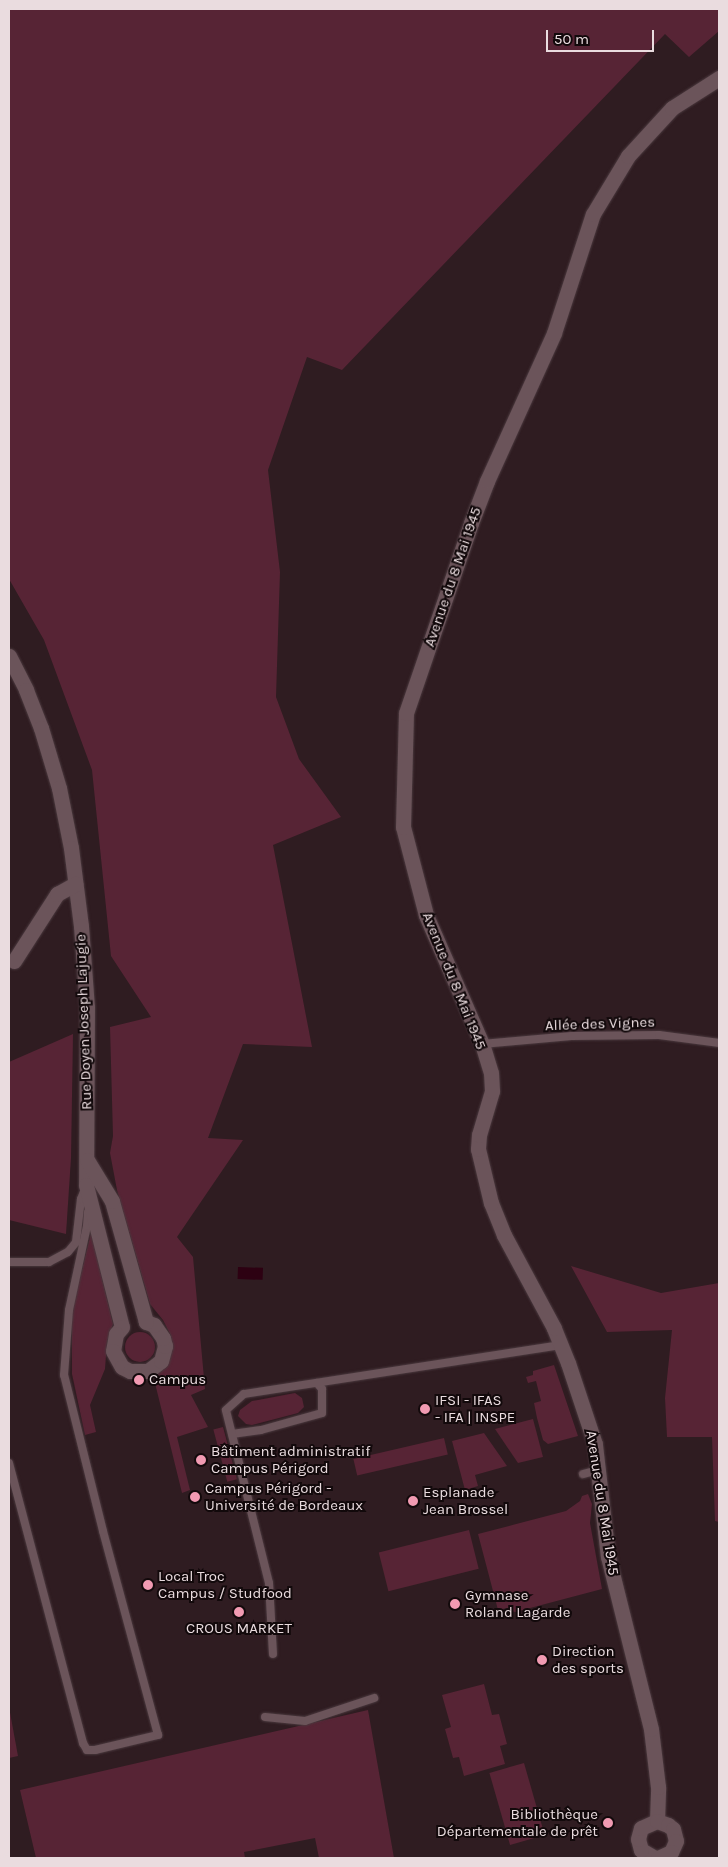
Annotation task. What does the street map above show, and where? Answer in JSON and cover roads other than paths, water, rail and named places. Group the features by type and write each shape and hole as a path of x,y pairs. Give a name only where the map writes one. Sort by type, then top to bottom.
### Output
{"street":[{"name":"Avenue du 8 Mai 1945","path":"656,1821 658,1787 651,1729 608,1557 590,1472 595,1444 554,1328 495,1216 481,1169 478,1149 479,1135 492,1091 491,1073 482,1044 426,915 403,827 406,713 487,481 554,333 592,214 628,156 672,108 719,78"},
{"name":"Rue Doyen Joseph Lajugie","path":"9,656 26,690 41,728 59,788 75,884 81,926 87,1007 88,1160 86,1185 122,1327 116,1334 113,1351 116,1360 130,1371 148,1371 161,1361 165,1346 164,1338 154,1325 146,1322 112,1201 88,1160"},
{"path":"14,961 57,894 75,884"},
{"path":"656,1821 668,1825 672,1829 676,1841 658,1857 639,1845 639,1834 646,1824 656,1821"}],"lane":[{"name":"Allée des Vignes","path":"482,1044 572,1036 640,1035 659,1035 719,1043"},
{"path":"9,1262 49,1262 68,1252 76,1242 81,1199 86,1185"},
{"path":"9,1463 83,1742 87,1750 158,1735 103,1531 64,1375 69,1310 87,1226 86,1185"},
{"path":"273,1654 269,1583 226,1410 244,1394 560,1345"},
{"path":"232,1434 261,1430 322,1413 322,1389 317,1383"},
{"path":"265,1717 306,1721 374,1698"}],"place":[{"name":"Campus","path":"139,1380"},
{"name":"IFSI - IFAS - IFA | INSPE","path":"425,1409"},
{"name":"Bâtiment administratif Campus Périgord","path":"201,1460"},
{"name":"Campus Périgord - Université de Bordeaux","path":"195,1497"},
{"name":"Esplanade Jean Brossel","path":"413,1501"},
{"name":"Local Troc Campus / Studfood","path":"148,1585"},
{"name":"Gymnase Roland Lagarde","path":"455,1604"},
{"name":"CROUS MARKET","path":"239,1612"},
{"name":"Direction des sports","path":"542,1660"},
{"name":"Bibliothèque Départementale de prêt","path":"608,1823"}]}
